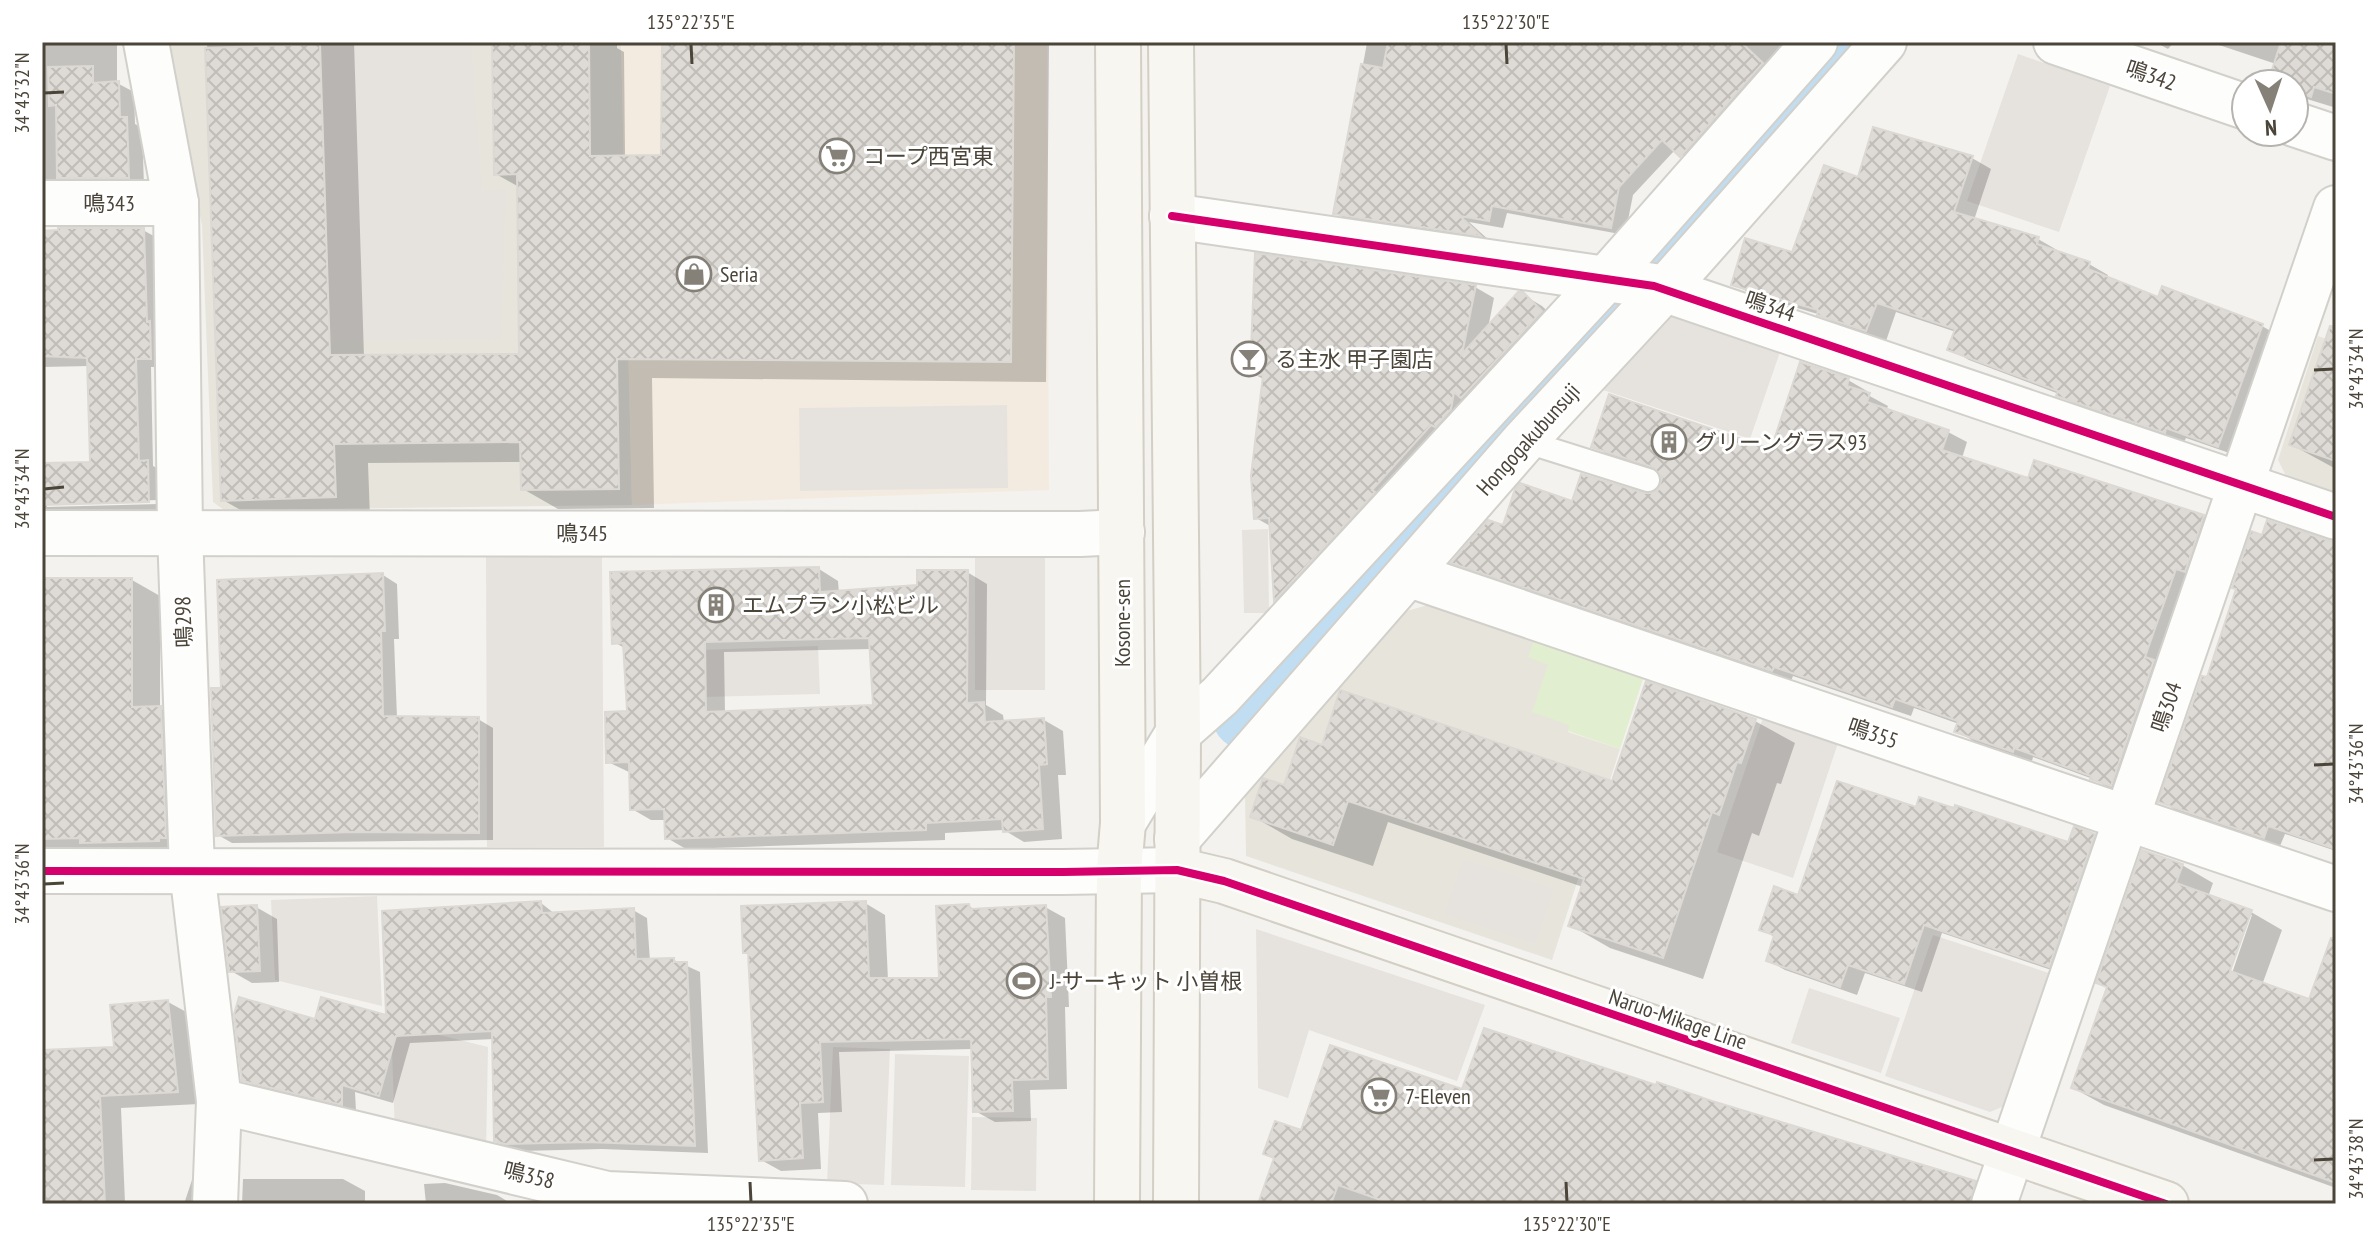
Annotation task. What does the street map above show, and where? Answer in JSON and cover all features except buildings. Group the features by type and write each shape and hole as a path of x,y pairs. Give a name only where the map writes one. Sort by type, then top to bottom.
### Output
{"street":[{"name":"鳴298","path":"146,42 176,203 180,532 192,870 219,1101 215,1204"},
{"name":"Kosone-sen","path":"1117,1204 1119,870 1123,823 1118,42"},
{"path":"1171,42 1178,733 1176,1204"},
{"name":"Hongogakubunsuji","path":"1177,855 1220,787 1410,575 1524,441 1815,42"},
{"name":"Hongogakubunsuji","path":"1123,823 1178,733 1220,696 1884,42"},
{"name":"鳴342","path":"2056,42 2230,102"},
{"path":"2310,129 2336,138"},
{"name":"鳴343","path":"42,203 176,203"},
{"name":"鳴304","path":"1994,1204 2336,208"},
{"name":"鳴344","path":"1172,216 1637,284 2336,517"},
{"name":"鳴345","path":"42,533 1122,532"},
{"name":"鳴355","path":"1410,575 2336,889"},
{"path":"42,871 1032,872 1119,870 1177,855"},
{"name":"Naruo-Mikage Line","path":"1177,855 1224,881 2166,1204"},
{"name":"鳴358","path":"219,1101 526,1189 845,1204"}],"lane":[{"path":"1524,441 1648,480"}],"shaded area":[{"path":"165,42 621,42 632,505 224,510 213,502 202,225"},
{"path":"318,42 471,42 482,191 506,188 501,339 330,340"},
{"path":"621,42 1047,42 1049,490 632,505"},
{"path":"2018,54 2110,86 2059,232 1967,201"},
{"path":"1660,313 1687,322 1689,318 1781,349 1750,439 1594,387"},
{"path":"2318,336 2336,342 2336,493 2286,476 2278,460"},
{"path":"1007,405 1008,488 800,491 799,408"},
{"path":"1268,529 1269,613 1244,613 1242,530"},
{"path":"975,551 1045,551 1045,690 975,690"},
{"path":"486,556 602,556 604,847 487,847"},
{"path":"1435,603 1535,637 1570,725 1568,732 1620,749 1552,960 1246,856 1245,793 1403,612"},
{"path":"818,646 820,694 701,697 700,650"},
{"path":"1765,712 1840,737 1793,878 1717,852"},
{"path":"1463,859 1554,889 1535,944 1444,914"},
{"path":"377,896 382,1006 275,980 271,900"},
{"path":"1256,929 1485,1005 1457,1081 1309,1030 1288,1098 1258,1088"},
{"path":"1933,935 2052,974 2009,1104 1990,1112 1885,1076"},
{"path":"1809,988 1900,1018 1881,1073 1791,1043"},
{"path":"391,1023 488,1047 486,1151 395,1134"},
{"path":"833,1047 890,1049 884,1185 827,1183"},
{"path":"895,1054 969,1056 965,1187 891,1185"},
{"path":"972,1117 1037,1118 1036,1191 971,1190"}],"green space":[{"path":"1535,637 1645,673 1620,749 1568,731 1569,725 1532,712 1548,665 1528,657"}],"waterway":[{"path":"1249,713 1852,42"}],"cycle path":[{"path":"1172,216 1654,286 2336,517"},
{"path":"42,871 1177,870 1224,881 2166,1204"}],"place":[{"name":"コープ西宮東","path":"837,156"},
{"name":"Seria","path":"694,274"},
{"name":"る主水 甲子園店","path":"1249,359"},
{"name":"グリーングラス93","path":"1669,442"},
{"name":"エムプラン小松ビル","path":"716,605"},
{"name":"J-サーキット 小曽根","path":"1024,981"},
{"name":"7-Eleven","path":"1379,1096"}]}
